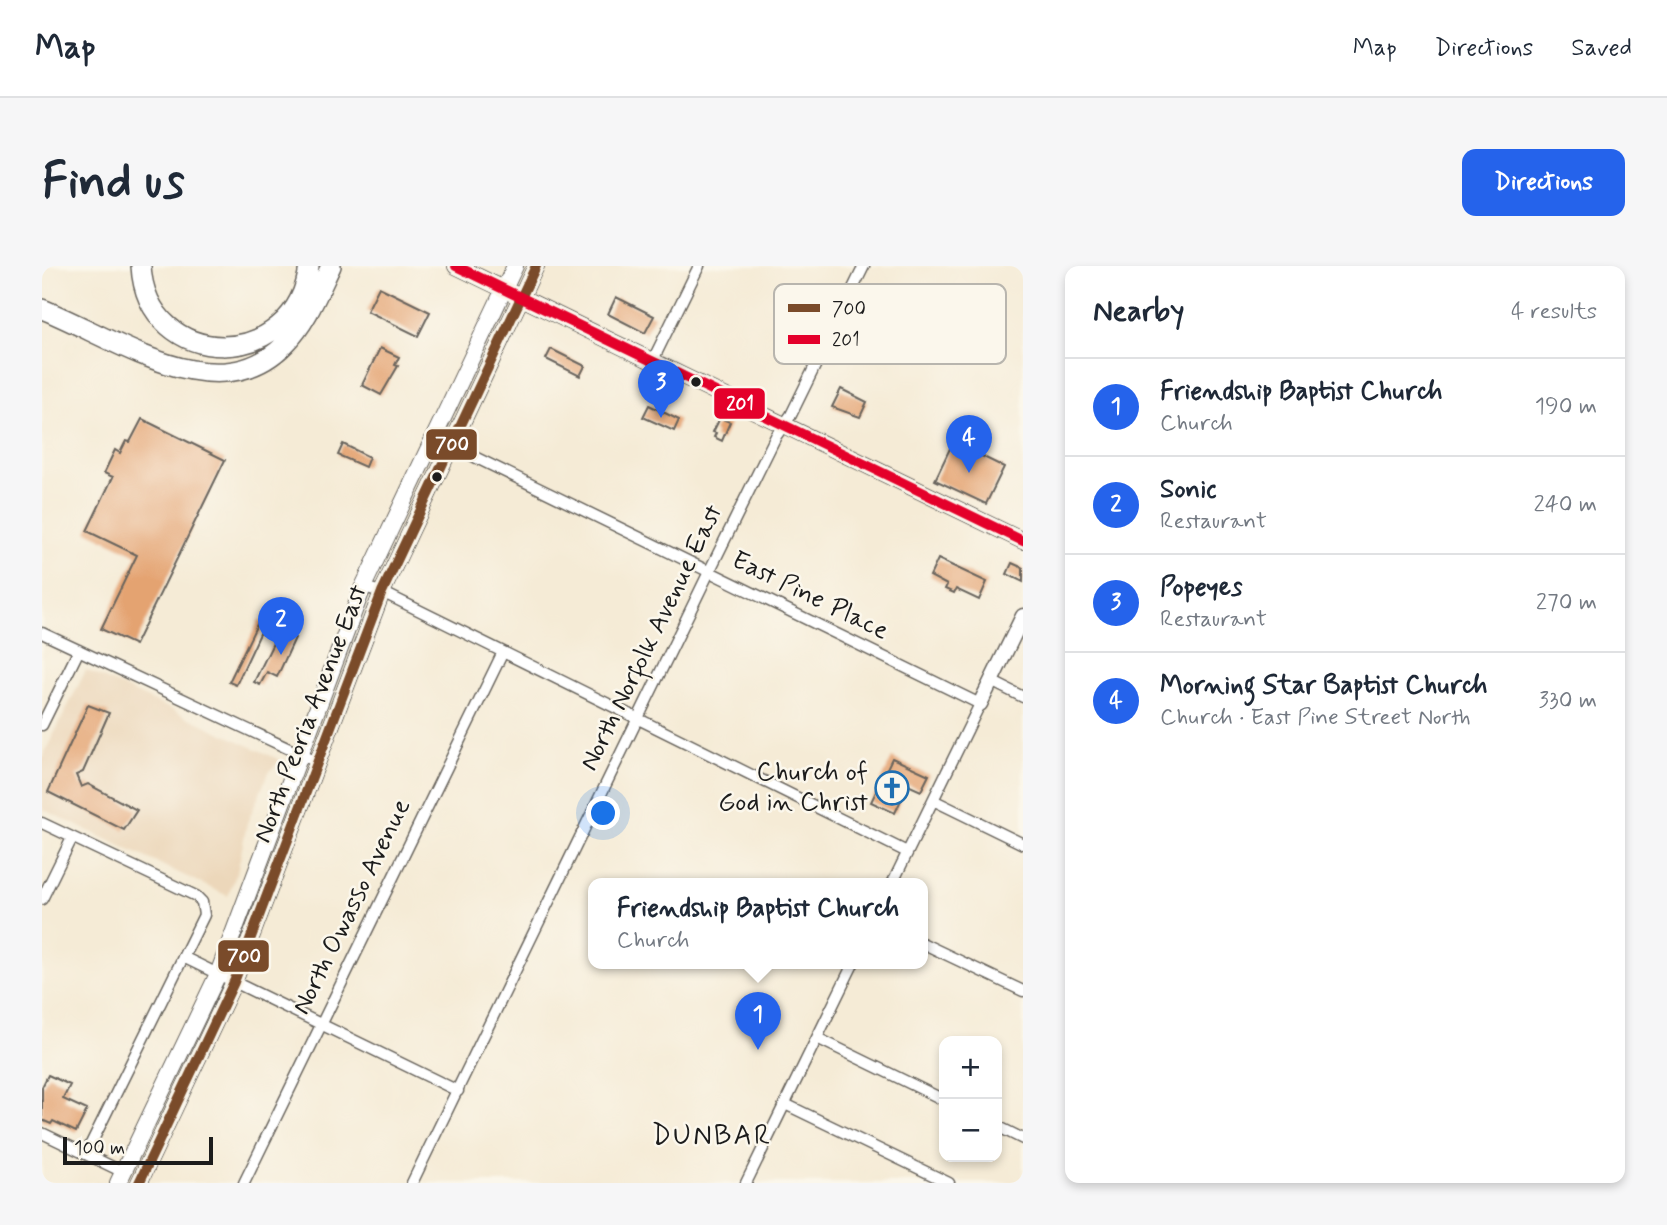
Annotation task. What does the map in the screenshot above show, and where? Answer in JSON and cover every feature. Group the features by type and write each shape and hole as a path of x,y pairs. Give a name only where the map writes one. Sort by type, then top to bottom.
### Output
{"highway":[{"path":"141,266 148,298 161,318 190,340 223,347 258,339 285,321 302,296 309,266"},
{"path":"42,309 167,365 206,373 228,371 264,360 284,346 303,321 331,266"}],"main road":[{"path":"456,266 1023,541"},
{"name":"North Peoria Avenue East","path":"121,1178 218,974 363,587 515,266"},
{"name":"North Peoria Avenue East","path":"139,1183 234,982 382,592 536,266"}],"street":[{"path":"652,362 699,266"},
{"name":"North Norfolk Avenue East","path":"855,284 864,266"},
{"name":"North Norfolk Avenue East","path":"412,1183 709,572 815,364"},
{"name":"East Pine Place","path":"431,440 450,445 980,704"},
{"path":"363,587 382,592 907,852"},
{"path":"895,878 1023,616"},
{"path":"42,633 317,762"},
{"path":"42,725 79,650"},
{"name":"North Owasso Avenue","path":"244,1183 503,652"},
{"path":"991,681 1023,697"},
{"path":"933,800 1023,844"},
{"path":"42,823 195,896 204,909 204,915 86,1154"},
{"path":"42,899 72,838"},
{"path":"928,946 1023,991"},
{"path":"183,957 458,1091"},
{"path":"746,1183 851,969"},
{"path":"817,1038 942,1099"},
{"path":"785,1104 949,1183"},
{"path":"1002,1128 1023,1139"},
{"path":"42,1133 86,1154 121,1178"}],"shaded area":[{"path":"86,670 280,760 269,772 247,823 238,869 228,896 42,809 42,758"}],"building":[{"path":"379,287 430,312 418,336 367,311"},
{"path":"616,297 654,316 645,333 608,314"},
{"path":"380,348 399,357 395,365 398,366 381,395 362,385"},
{"path":"551,349 585,366 580,376 546,359"},
{"path":"841,389 867,402 860,417 832,407"},
{"path":"649,405 679,420 674,431 643,417"},
{"path":"720,418 730,422 722,441 714,437 716,433 713,432"},
{"path":"142,419 225,460 135,645 101,629 137,555 87,531 113,477 104,473 115,450 120,453 126,441 130,442"},
{"path":"953,442 1004,467 986,504 935,480"},
{"path":"343,444 369,457 365,467 338,455"},
{"path":"938,559 987,582 979,600 956,589 954,593 945,589 947,585 930,576"},
{"path":"1012,563 1023,568 1023,582 1007,574"},
{"path":"259,620 265,623 236,685 229,682"},
{"path":"279,631 295,638 277,677 267,672 260,685 254,682"},
{"path":"88,705 109,713 83,772 76,775 81,787 88,784 137,810 124,830 48,792"},
{"name":"Church of God in Christ","path":"892,758 929,775 921,791 908,785 895,813 871,802"},
{"path":"48,1075 70,1085 63,1099 87,1110 76,1132 53,1121 51,1124 42,1120 42,1087"}],"transit line":[{"name":"201","path":"456,266 1023,541"},
{"name":"700","path":"139,1183 234,982 382,592 536,266"}],"place":[{"name":"Popeyes","path":"661,418"},
{"name":"Morning Star Baptist Church","path":"969,473"},
{"name":"Sonic","path":"281,655"},
{"name":"Church of God in Christ","path":"892,788"},
{"name":"Friendship Baptist Church","path":"758,1050"}],"district":[{"name":"DUNBAR","path":"712,1136"}]}
